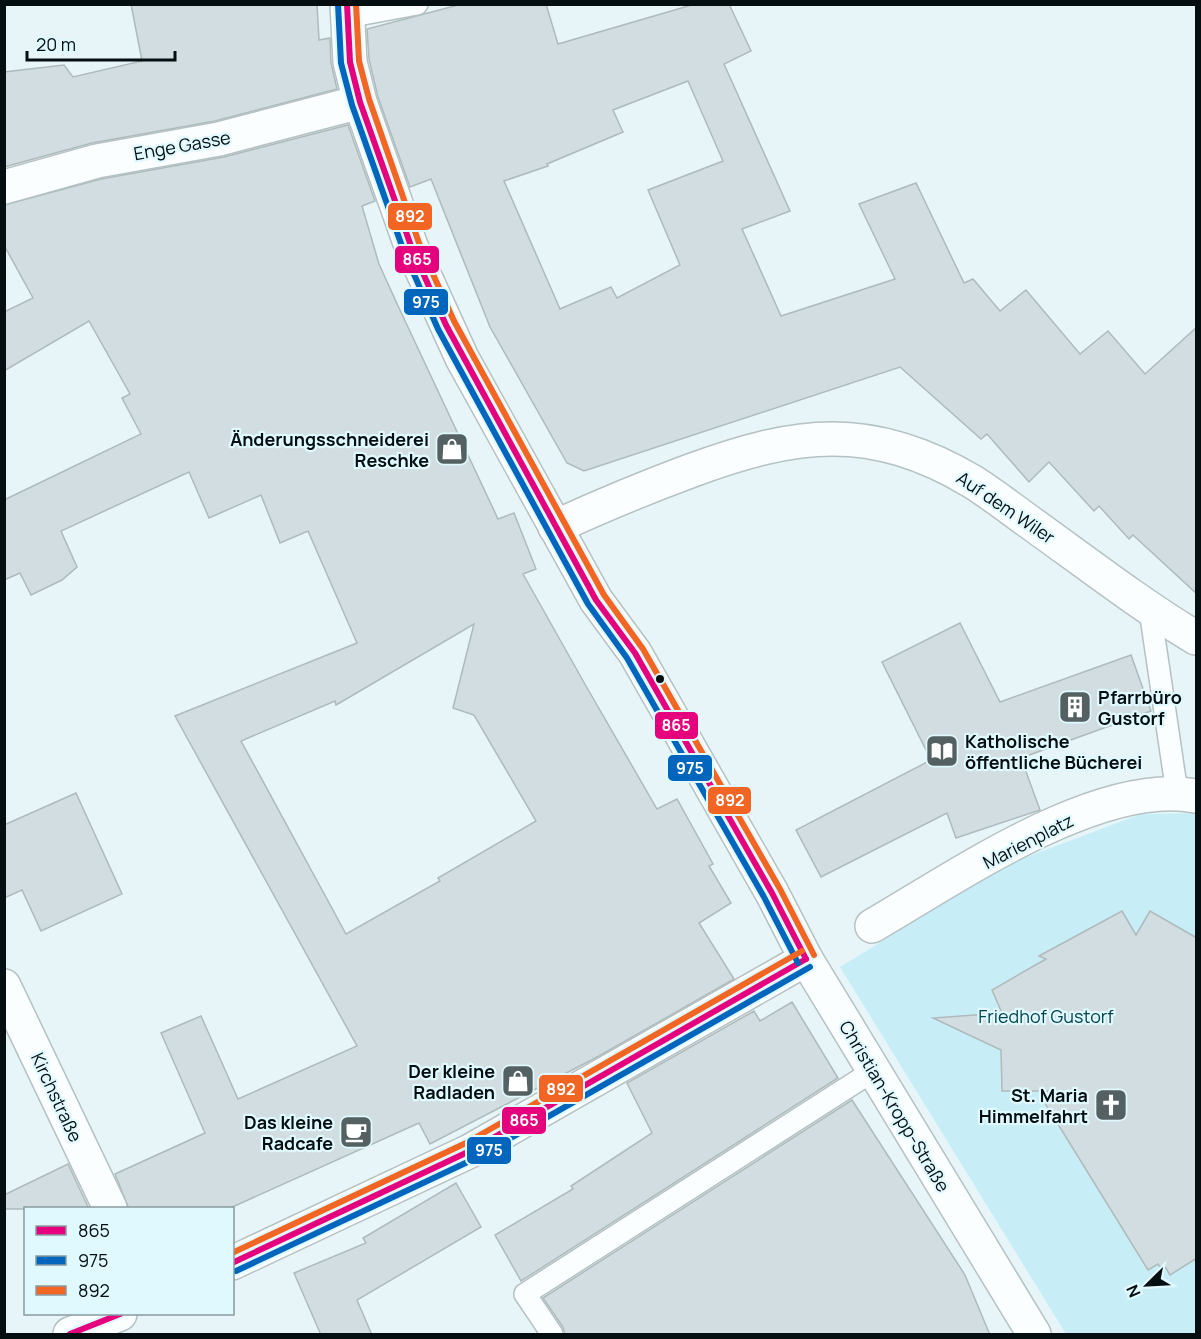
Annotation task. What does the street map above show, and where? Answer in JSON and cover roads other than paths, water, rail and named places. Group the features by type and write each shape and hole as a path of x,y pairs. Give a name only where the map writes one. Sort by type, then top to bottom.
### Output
{"street":[{"name":"Christian-Kropp-Straße","path":"347,11 350,62 360,102 411,246 446,325 596,600 635,652 767,884 806,959 1034,1335"},
{"name":"Enge Gasse","path":"4,187 97,161 219,139 360,102"},
{"name":"Auf dem Wiler","path":"555,527 676,476 753,448 799,440 839,439 887,446 915,454 974,483 1150,610 1197,638"},
{"name":"Marienplatz","path":"872,926 1021,841 1062,822 1119,801 1187,795"},
{"path":"234,1262 470,1151 806,959"},
{"name":"Kirchstraße","path":"4,986 109,1207"},
{"path":"70,1335 118,1315"}],"lane":[{"path":"347,11 417,4"},
{"path":"1150,610 1187,795"},
{"path":"552,1335 525,1294 873,1071"}],"place":[{"name":"Änderungsschneiderei Reschke","path":"452,449"},
{"name":"Pfarrbüro Gustorf","path":"1075,707"},
{"name":"Katholische öffentliche Bücherei","path":"942,751"},
{"name":"Der kleine Radladen","path":"518,1081"},
{"name":"St. Maria Himmelfahrt","path":"1111,1105"},
{"name":"Das kleine Radcafe","path":"356,1132"}],"park label":[{"name":"Friedhof Gustorf","path":"1046,1016"}]}
